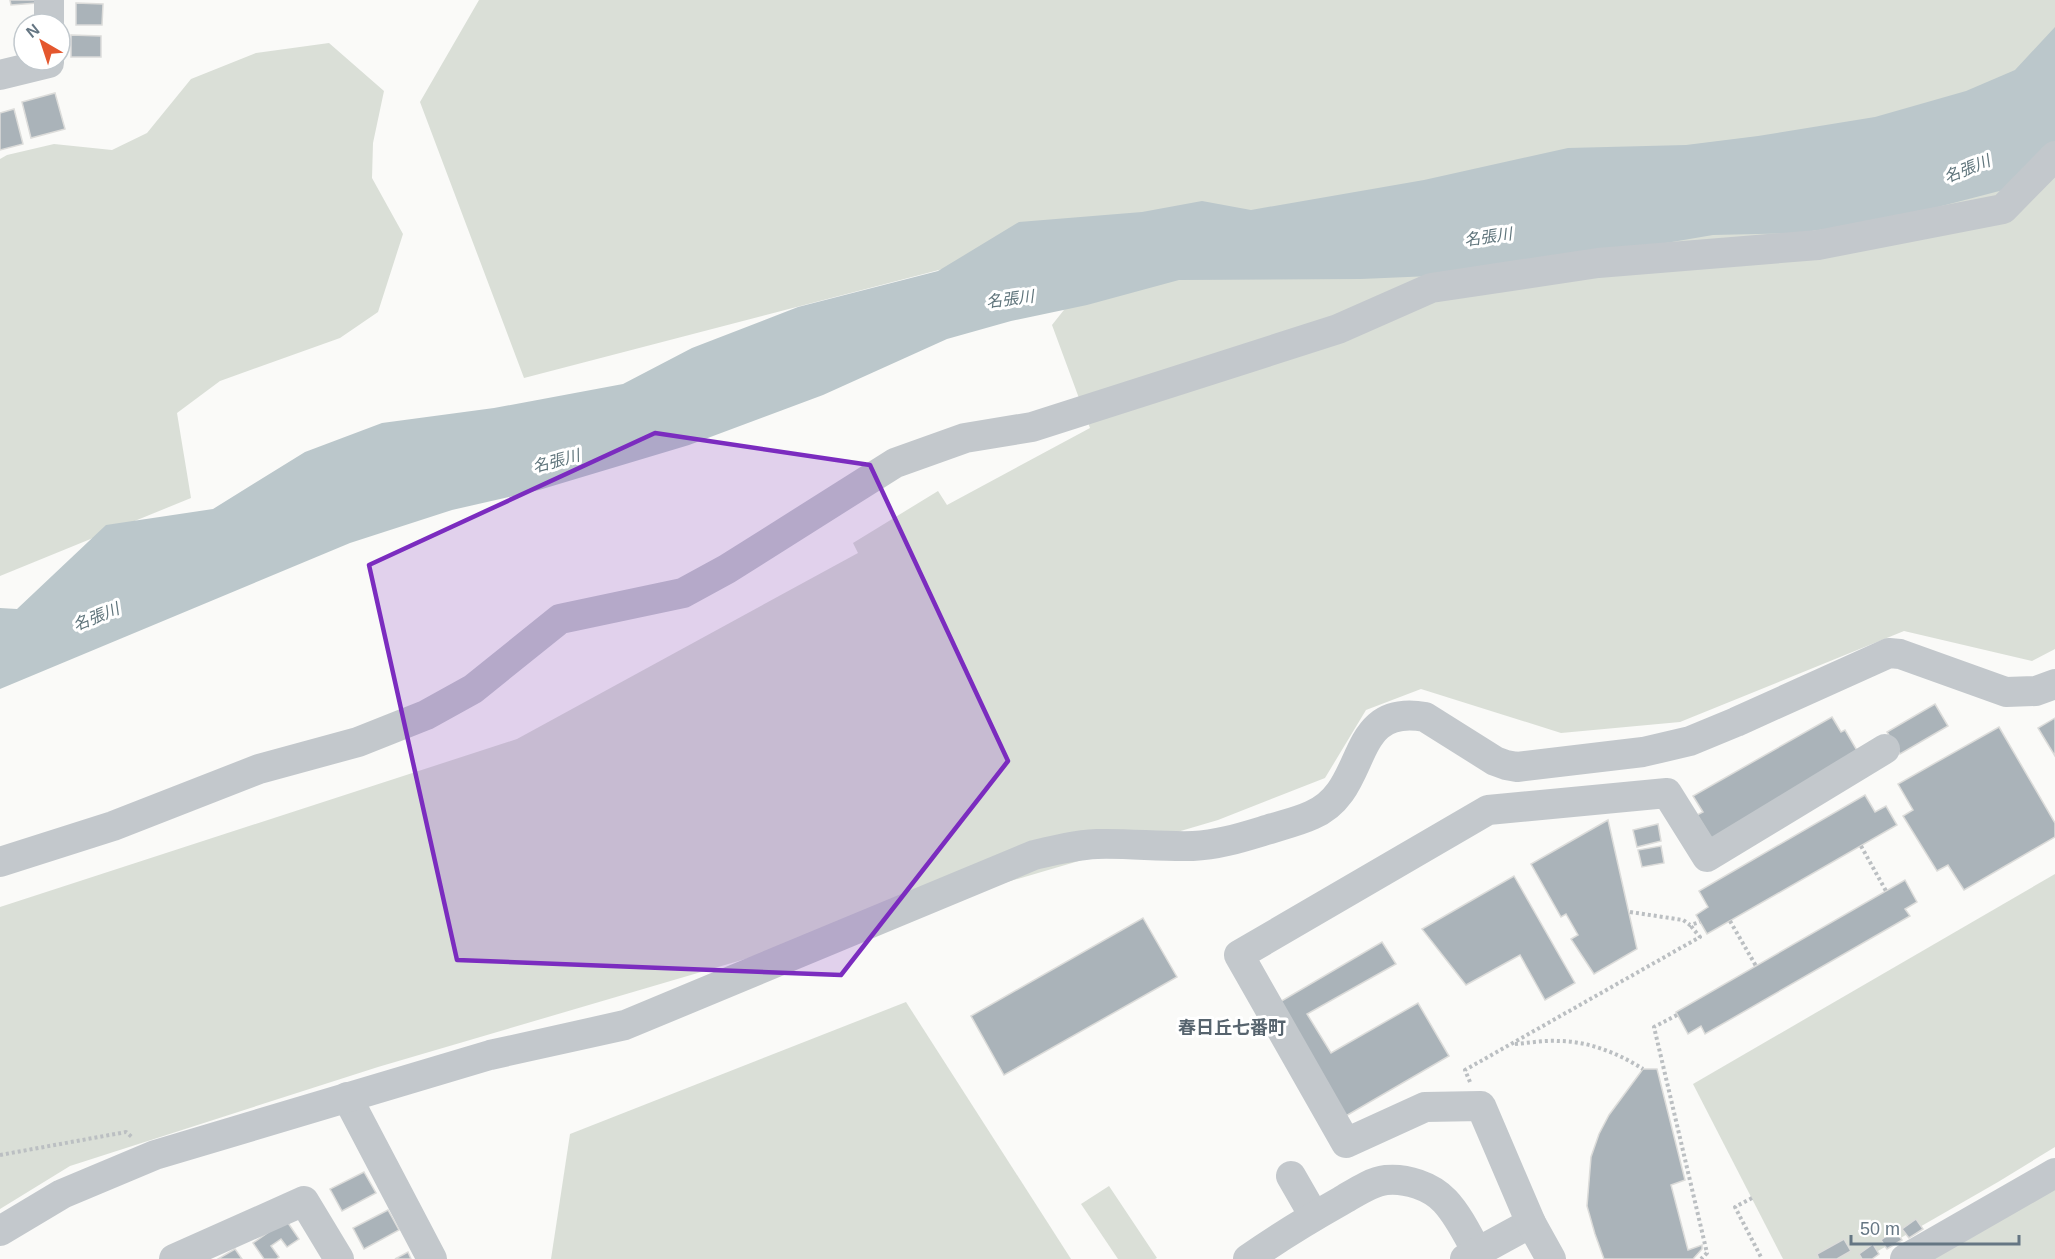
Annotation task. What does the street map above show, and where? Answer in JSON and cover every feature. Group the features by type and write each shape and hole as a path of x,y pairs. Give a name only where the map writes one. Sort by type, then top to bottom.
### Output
{"street":[{"path":"0,862 113,826 259,769 358,742 426,715 473,689 560,619 683,593 727,569 895,463 965,438 1044,424 1338,329 1431,288 1598,263 1818,244 2003,209 2055,156"},
{"path":"0,1231 62,1194 155,1155 490,1055 625,1025 1034,855 1097,844 1210,845 1309,817 1324,810 1344,789 1371,731 1384,721 1398,716 1425,717 1495,761 1517,766 1643,752 1690,741 1889,653 1900,654 2006,692 2036,691 2055,684"},
{"path":"1551,1259 1531,1223 1481,1106 1425,1107 1346,1143 1239,955 1488,810 1667,793 1707,857 1885,749"},
{"path":"347,1097 432,1259"},
{"path":"1905,1259 2055,1173"},
{"path":"1291,1176 1314,1216"},
{"path":"1248,1259 1314,1216 1371,1184 1386,1180 1419,1185 1434,1192 1445,1201 1474,1257 1531,1223"},
{"path":"183,1257 304,1201 339,1259"}],"path":[{"path":"1861,846 1886,891"},
{"path":"1481,1106 1465,1070 1700,937 1683,920 1630,912"},
{"path":"1730,921 1756,966"},
{"path":"1690,925 1700,922"},
{"path":"1677,1015 1654,1027 1707,1253 1701,1259"},
{"path":"1512,1044 1559,1041 1595,1047 1622,1056 1643,1069"},
{"path":"0,1155 126,1132 155,1155"},
{"path":"1752,1198 1735,1207 1762,1259"}],"highlighted area":[{"path":"655,433 870,465 1008,761 841,975 457,960 369,565"}],"shaded area":[{"path":"479,0 2055,0 2055,649 2032,661 1904,631 1680,722 1561,733 1421,689 1366,710 1325,778 1218,820 378,1067 70,1166 0,1209 0,907 517,739 858,553 853,543 938,491 947,505 1090,428 1052,325 1141,213 1108,226 524,378 420,102"},
{"path":"329,43 384,91 373,143 372,178 403,234 378,312 340,338 220,381 177,413 191,498 0,576 0,159 7,155 54,144 112,150 147,133 191,79 256,53"},
{"path":"2055,874 2055,1147 1864,1259 1783,1259 1693,1084"},
{"path":"906,1002 1071,1259 551,1259 570,1134"},
{"path":"2055,1185 2055,1259 1924,1259"},
{"path":"1109,1186 1157,1258 1118,1259 1081,1204"}],"water":[{"name":"名張川","path":"2055,27 2055,166 2011,188 1884,221 1797,233 1713,235 1454,275 1361,279 1179,280 1087,305 1011,321 947,339 823,395 689,445 539,490 452,510 350,543 0,689 0,608 17,609 106,525 213,509 305,452 382,423 494,408 623,384 692,348 798,307 938,271 1019,222 1142,212 1202,201 1251,210 1424,180 1568,148 1686,145 1875,117 1966,91 2015,70"}],"building":[{"path":"10,0 37,0 37,3 11,5"},
{"path":"76,3 103,4 102,25 76,25"},
{"path":"72,35 101,36 101,57 72,57"},
{"path":"55,93 65,129 31,138 22,102"},
{"path":"14,109 23,144 0,150 0,113"},
{"path":"1935,704 1948,726 1900,754 1887,732"},
{"path":"1832,717 1841,732 1845,730 1862,759 1714,843 1697,815 1703,812 1693,796"},
{"path":"2055,718 2055,756 2038,728"},
{"path":"1999,727 2055,823 2055,837 1964,890 1948,865 1937,871 1903,816 1913,810 1898,784"},
{"path":"1865,795 1875,812 1886,806 1897,825 1707,934 1696,915 1708,907 1699,891"},
{"path":"1608,820 1637,949 1594,974 1571,939 1578,935 1566,914 1561,917 1531,864"},
{"path":"1658,824 1661,841 1637,847 1633,830"},
{"path":"1661,846 1664,863 1642,867 1638,850"},
{"path":"1514,876 1575,983 1545,1000 1520,955 1466,985 1422,929"},
{"path":"1905,880 1917,902 1905,909 1910,916 1705,1034 1701,1026 1688,1034 1676,1012"},
{"path":"1143,918 1177,977 1004,1075 971,1016"},
{"path":"1382,942 1396,964 1307,1014 1331,1053 1418,1003 1449,1056 1339,1120 1273,1006"},
{"path":"1643,1069 1657,1069 1685,1180 1671,1185 1688,1250 1702,1245 1702,1249 1693,1259 1604,1259 1587,1206 1591,1157 1599,1134 1609,1115"},
{"path":"364,1172 376,1193 342,1211 330,1189"},
{"path":"388,1210 399,1230 364,1249 353,1228"},
{"path":"1916,1219 1923,1229 1909,1238 1902,1229"},
{"path":"286,1220 299,1239 287,1247 281,1239 271,1246 279,1257 264,1259 253,1243"},
{"path":"1895,1230 1902,1240 1887,1249 1881,1240"},
{"path":"1844,1239 1851,1251 1837,1259 1819,1259 1817,1254"},
{"path":"1873,1244 1879,1254 1872,1259 1862,1259 1859,1254"},
{"path":"235,1249 242,1259 218,1259"},
{"path":"408,1252 411,1259 395,1259"}],"district":[{"name":"春日丘七番町","path":"1232,1028"}]}
